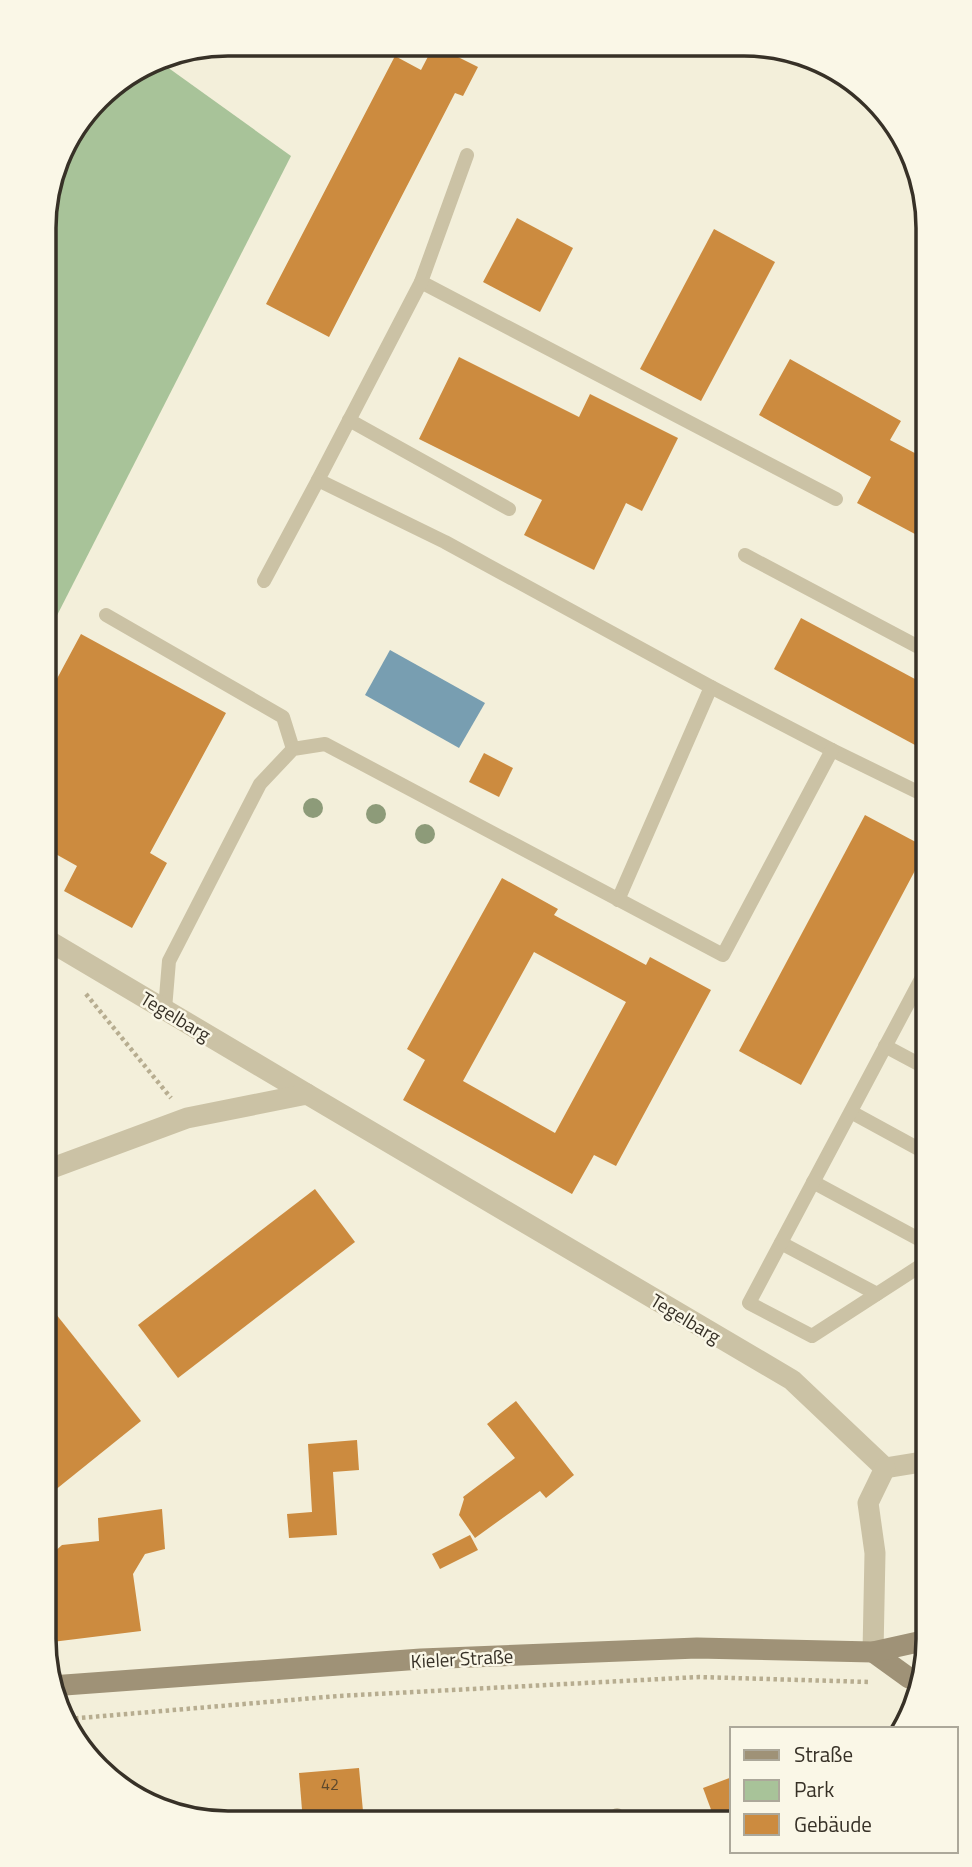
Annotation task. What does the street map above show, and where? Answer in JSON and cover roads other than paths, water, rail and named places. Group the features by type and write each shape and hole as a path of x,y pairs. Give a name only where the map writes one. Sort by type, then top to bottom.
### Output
{"street":[{"name":"Tegelbarg","path":"56,945 792,1380 885,1468"},
{"path":"56,1167 187,1118 307,1094"},
{"path":"911,1678 873,1653 875,1553 868,1503 885,1468 916,1463"},
{"name":"Kieler Straße","path":"62,1685 476,1657 696,1648 873,1653 916,1642"}],"lane":[{"path":"264,582 421,282 467,155"},
{"path":"421,282 836,499"},
{"path":"349,420 509,509"},
{"path":"318,481 445,542 711,687 916,791"},
{"path":"745,555 916,646"},
{"path":"106,615 283,717 293,748"},
{"path":"618,900 711,687"},
{"path":"164,1009 169,961 260,784 293,748 325,744 723,955 832,750"},
{"path":"916,997 885,1046 749,1303 813,1336 916,1269"},
{"path":"885,1046 916,1063"},
{"path":"850,1112 916,1148"},
{"path":"813,1182 916,1238"},
{"path":"781,1242 877,1294"}],"water":[{"path":"390,650 485,703 459,748 365,695"}]}
